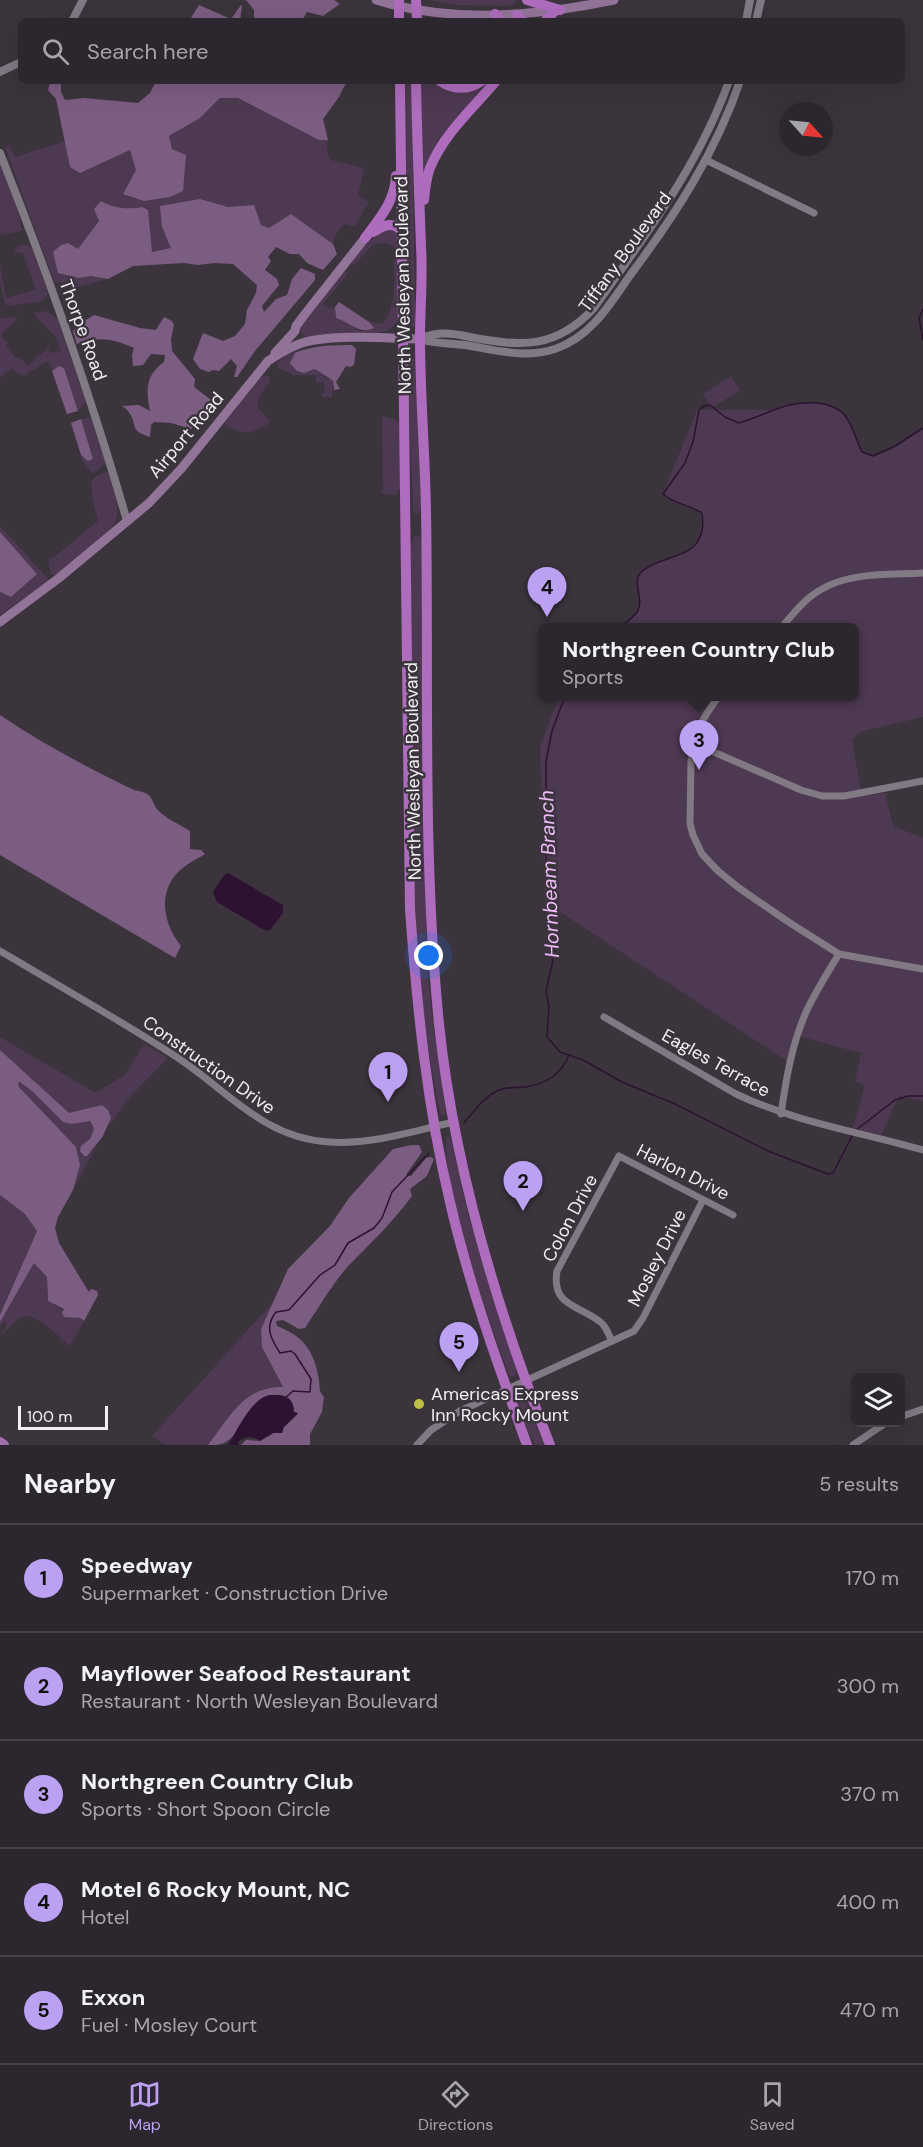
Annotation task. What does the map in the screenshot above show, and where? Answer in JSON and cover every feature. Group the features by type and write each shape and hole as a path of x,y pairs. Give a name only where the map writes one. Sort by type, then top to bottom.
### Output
{"highway":[{"path":"399,0 399,18"},
{"path":"416,0 417,18"},
{"path":"527,0 558,11"},
{"path":"549,18 558,11"},
{"name":"North Wesleyan Boulevard","path":"400,84 410,909 418,1013 434,1126 450,1203 462,1250 527,1445"},
{"name":"North Wesleyan Boulevard","path":"416,84 421,237 420,339 426,524 430,863 440,1026 454,1122 470,1199 525,1382 550,1445"},
{"path":"445,84 450,87 468,88 476,84"},
{"path":"421,237 426,182 437,153 454,129 493,84"},
{"path":"365,238 385,211 396,186 401,116"},
{"path":"365,238 383,225 390,224 400,228 403,233"},
{"path":"405,524 426,524"},
{"path":"414,955 434,954"}],"main road":[{"path":"377,0 394,6 436,12 520,18 614,0"},
{"path":"268,361 295,331 296,326 365,238"},
{"name":"Airport Road","path":"0,622 134,518 181,469 268,361 282,351 303,343 346,339 420,339"},
{"path":"0,1442 4,1445"}],"street":[{"path":"74,18 83,0"},
{"path":"747,18 750,0"},
{"path":"757,18 761,0"},
{"path":"0,72 18,63"},
{"name":"Tiffany Boulevard","path":"420,339 431,333 457,334 505,344 536,343 565,333 583,320 594,308 676,192 712,123 728,84"},
{"name":"Tiffany Boulevard","path":"420,339 437,344 465,345 519,354 536,353 555,348 581,335 603,313 686,196 706,160 739,84"},
{"name":"Thorpe Road","path":"0,153 86,387 127,522"},
{"path":"706,160 814,213"},
{"path":"785,623 806,601 831,584 865,576 923,573"},
{"path":"715,701 700,722 693,743 690,824 702,854 739,888 839,954 923,969"},
{"path":"693,743 801,790 822,796 843,796 923,781"},
{"name":"Construction Drive","path":"0,951 171,1053 252,1115 290,1134 328,1142 349,1142 454,1122"},
{"path":"781,1114 785,1087 800,1027 839,954"},
{"name":"Eagles Terrace","path":"604,1017 736,1094 781,1114 923,1150"},
{"name":"Harlon Drive","path":"619,1156 733,1215"},
{"name":"Colon Drive","path":"612,1341 601,1322 565,1302 558,1291 556,1278 557,1271 619,1156"},
{"name":"Mosley Drive","path":"417,1445 444,1420 634,1331 704,1200"},
{"path":"905,1415 923,1409"},
{"path":"853,1445 880,1427"}],"shaded area":[{"path":"246,0 334,0 340,4 323,16 307,12 304,18 254,18 254,10"},
{"path":"430,0 516,0 508,6 455,5"},
{"path":"199,5 229,18 191,18"},
{"path":"241,5 240,18 232,18"},
{"path":"49,84 61,84 61,92 65,100 84,98 138,103 150,93 154,84 346,84 323,119 328,140 319,140 238,98 220,98 200,118 169,136 172,149 186,155 183,191 170,197 144,201 123,194 136,170 130,150 80,173 70,167 56,99 48,90"},
{"path":"406,84 412,84 415,326 412,328 407,232"},
{"path":"420,84 437,84 444,89 478,88 482,92 424,171"},
{"path":"221,98 238,98 319,140 328,140 327,152 331,160 364,168 358,195 369,202 354,227 344,224 336,234 333,244 291,214 269,228 261,225 254,205 228,207 200,200 162,227 172,248 152,252 142,207 121,208 101,201 99,220 78,250 79,278 91,276 108,279 79,287 54,281 5,147 9,145 15,157 65,141 70,167 130,150 137,170 172,149 169,136 200,118"},
{"path":"0,163 17,207 22,231 0,235"},
{"path":"200,199 228,207 254,205 261,225 269,228 291,214 333,244 337,254 323,270 307,263 299,254 290,254 276,247 268,257 271,261 265,270 277,279 279,285 262,306 264,312 276,299 287,295 292,279 301,268 315,274 315,280 255,351 237,377 234,377 237,366 231,359 219,371 209,372 200,369 193,359 203,333 223,341 235,336 245,324 247,310 256,293 257,285 233,264 184,263 133,266 108,279 91,276 79,278 58,273 53,252 61,245 68,243 78,249 99,221 94,209 101,201 116,207 142,207 148,210 152,252 171,248 162,227 160,206"},
{"path":"390,229 399,235 396,324 387,331 372,334 331,333 306,337 301,333 300,326 343,272 349,272 323,304 329,309 335,307 336,318 346,321 360,331 373,327 369,322 382,324 393,298 394,246 387,243 374,244 353,266 352,264 368,243"},
{"path":"21,245 28,245 33,250 48,293 43,301 8,306 5,304 0,283 0,266 6,298 36,290 23,253 14,250"},
{"path":"339,302 369,322 374,328 359,329 336,318 335,307"},
{"path":"45,311 58,320 86,402 78,411 64,368 59,366 52,371 51,364 47,361 24,376 12,368 0,378 0,318 16,317 17,320 2,333 2,337 16,358 19,357 28,366 50,346 48,353 61,351 56,338 33,313"},
{"path":"94,315 140,328 156,330 164,317 172,321 174,325 171,339 172,351 195,379 194,387 215,403 205,419 191,429 171,423 154,422 151,425 150,437 137,430 129,413 122,406 139,405 150,411 148,384 153,372 164,362 165,355 151,354 143,365 133,366 134,348 99,339 77,344 73,331"},
{"path":"352,345 356,349 354,365 346,366 336,382 340,389 334,390 333,381 317,370 304,373 297,371 290,363 295,353 302,350 323,346"},
{"path":"304,349 295,353 333,381 332,397 322,397 325,393 324,382 316,382 315,375 294,375 278,368 277,363 283,358"},
{"path":"410,353 414,358 423,503 417,515 413,508 408,379"},
{"path":"59,366 64,368 78,411 67,414 52,371"},
{"path":"262,376 269,376 270,382 260,395 258,406 270,422 249,432 238,431 226,426 227,419"},
{"path":"731,376 740,390 712,408 703,394"},
{"path":"798,403 813,403 834,408 846,419 862,452 869,455 877,455 894,448 923,428 923,717 867,730 859,733 852,740 862,796 885,793 893,826 923,838 923,1101 899,1096 881,1135 853,1128 865,1085 855,1082 861,1053 795,1035 787,1061 545,902 540,747 557,701 859,701 859,623 624,623 637,612 639,607 637,584 640,573 655,564 686,552 700,538 703,528 702,513 663,494 697,410 770,410"},
{"path":"382,416 396,420 400,426 401,487 396,495 387,495 379,491 383,490"},
{"path":"81,419 92,419 106,463 93,473 82,460 81,455 88,461 93,459"},
{"path":"81,419 93,459 88,461 81,455 71,423"},
{"path":"106,472 109,474 116,499 115,521 105,535 56,576 53,575 48,562 98,521 91,481"},
{"path":"0,526 48,579 46,583 0,615 0,592 11,597 37,574 0,532"},
{"path":"0,532 37,574 11,597 0,592"},
{"path":"415,536 420,537 422,542 427,923 425,940 422,945 417,941 415,924 410,557 411,544"},
{"path":"0,715 83,764 134,790 147,794 161,813 190,831 190,849 201,850 205,854 178,872 167,890 165,909 167,919 170,929 181,946 175,958 0,855"},
{"path":"228,873 283,905 283,913 270,930 266,931 217,902 213,892 224,875"},
{"path":"422,963 425,964 427,970 434,1031 446,1092 445,1114 442,1116 425,1032 419,972"},
{"path":"0,1037 94,1092 126,1074 144,1044 168,1058 127,1100 108,1127 111,1118 102,1105 69,1114 0,1050"},
{"path":"0,1050 69,1113 102,1105 108,1110 111,1118 103,1136 87,1156 84,1156 80,1151 81,1146 90,1139 94,1129 90,1121 72,1124 63,1122 32,1091 20,1082 18,1083 19,1087 76,1147 80,1165 73,1190 58,1217 55,1228 59,1243 89,1292 91,1289 97,1291 98,1295 84,1321 80,1318 64,1317 62,1313 64,1309 48,1301 47,1277 34,1263 0,1322 0,1315 37,1231 25,1214 0,1195"},
{"path":"20,1082 63,1122 72,1124 88,1120 94,1129 90,1139 81,1146 87,1156 98,1143 73,1190 80,1165 76,1147 19,1087 17,1083"},
{"path":"447,1136 451,1139 468,1214 515,1362 514,1377 509,1375 467,1249 449,1172"},
{"path":"419,1145 422,1152 406,1175 411,1176 426,1158 434,1159 427,1176 410,1189 412,1196 406,1204 341,1274 305,1328 299,1329 283,1320 276,1321 277,1326 301,1340 311,1353 317,1370 320,1390 324,1397 322,1412 310,1434 310,1445 241,1445 246,1440 260,1441 284,1427 298,1414 294,1412 289,1399 281,1395 271,1395 257,1403 230,1439 220,1444 208,1445 231,1414 248,1398 269,1388 283,1387 262,1347 261,1329 288,1269 330,1226 349,1198 393,1149"},
{"path":"0,1195 25,1214 37,1231 0,1315"},
{"path":"34,1263 47,1277 47,1295 54,1305 84,1321 70,1346 41,1321 28,1316 19,1319 0,1336 7,1324 4,1321 0,1328 0,1322"},
{"path":"274,1301 261,1329 270,1363 284,1387 270,1388 248,1398 231,1414 208,1445 166,1445 152,1436"},
{"path":"517,1391 523,1394 544,1445 535,1445 516,1405"},
{"path":"270,1395 287,1398 294,1407 294,1412 298,1413 284,1427 282,1433 273,1433 260,1441 249,1437 240,1440 239,1445 228,1445 251,1408 263,1397"}],"waterway":[{"path":"923,309 919,318 923,340"},
{"name":"Hornbeam Branch","path":"625,623 637,612 639,607 637,584 640,573 655,564 686,552 700,539 703,528 702,513 663,494 685,463 693,442 699,410 703,406 710,405 725,417 739,423 790,405 824,404 844,414 862,452 873,456 895,446 923,428"},
{"name":"Hornbeam Branch","path":"563,701 552,731 546,761 546,860 549,912 555,951 546,991 549,1007 547,1037 560,1052 583,1060 622,1082 675,1104 768,1151 828,1174 833,1173 853,1134"},
{"name":"Hornbeam Branch","path":"464,1123 481,1103 496,1091 533,1086 546,1081 562,1068 569,1055"},
{"path":"856,1130 895,1100 908,1096 923,1096"},
{"name":"Hornbeam Branch","path":"285,1398 293,1391 310,1392 311,1379 295,1354 291,1351 280,1353 270,1333 272,1317 276,1312 289,1310 320,1275 335,1265 348,1243 374,1228 382,1218 392,1192 429,1153"}],"place":[{"name":"Motel 6 Rocky Mount, NC","path":"547,617"},
{"name":"Northgreen Country Club","path":"699,770"},
{"name":"Speedway","path":"388,1102"},
{"name":"Mayflower Seafood Restaurant","path":"523,1211"},
{"name":"Exxon","path":"459,1372"},
{"name":"Americas Express Inn Rocky Mount","path":"419,1404"}]}
